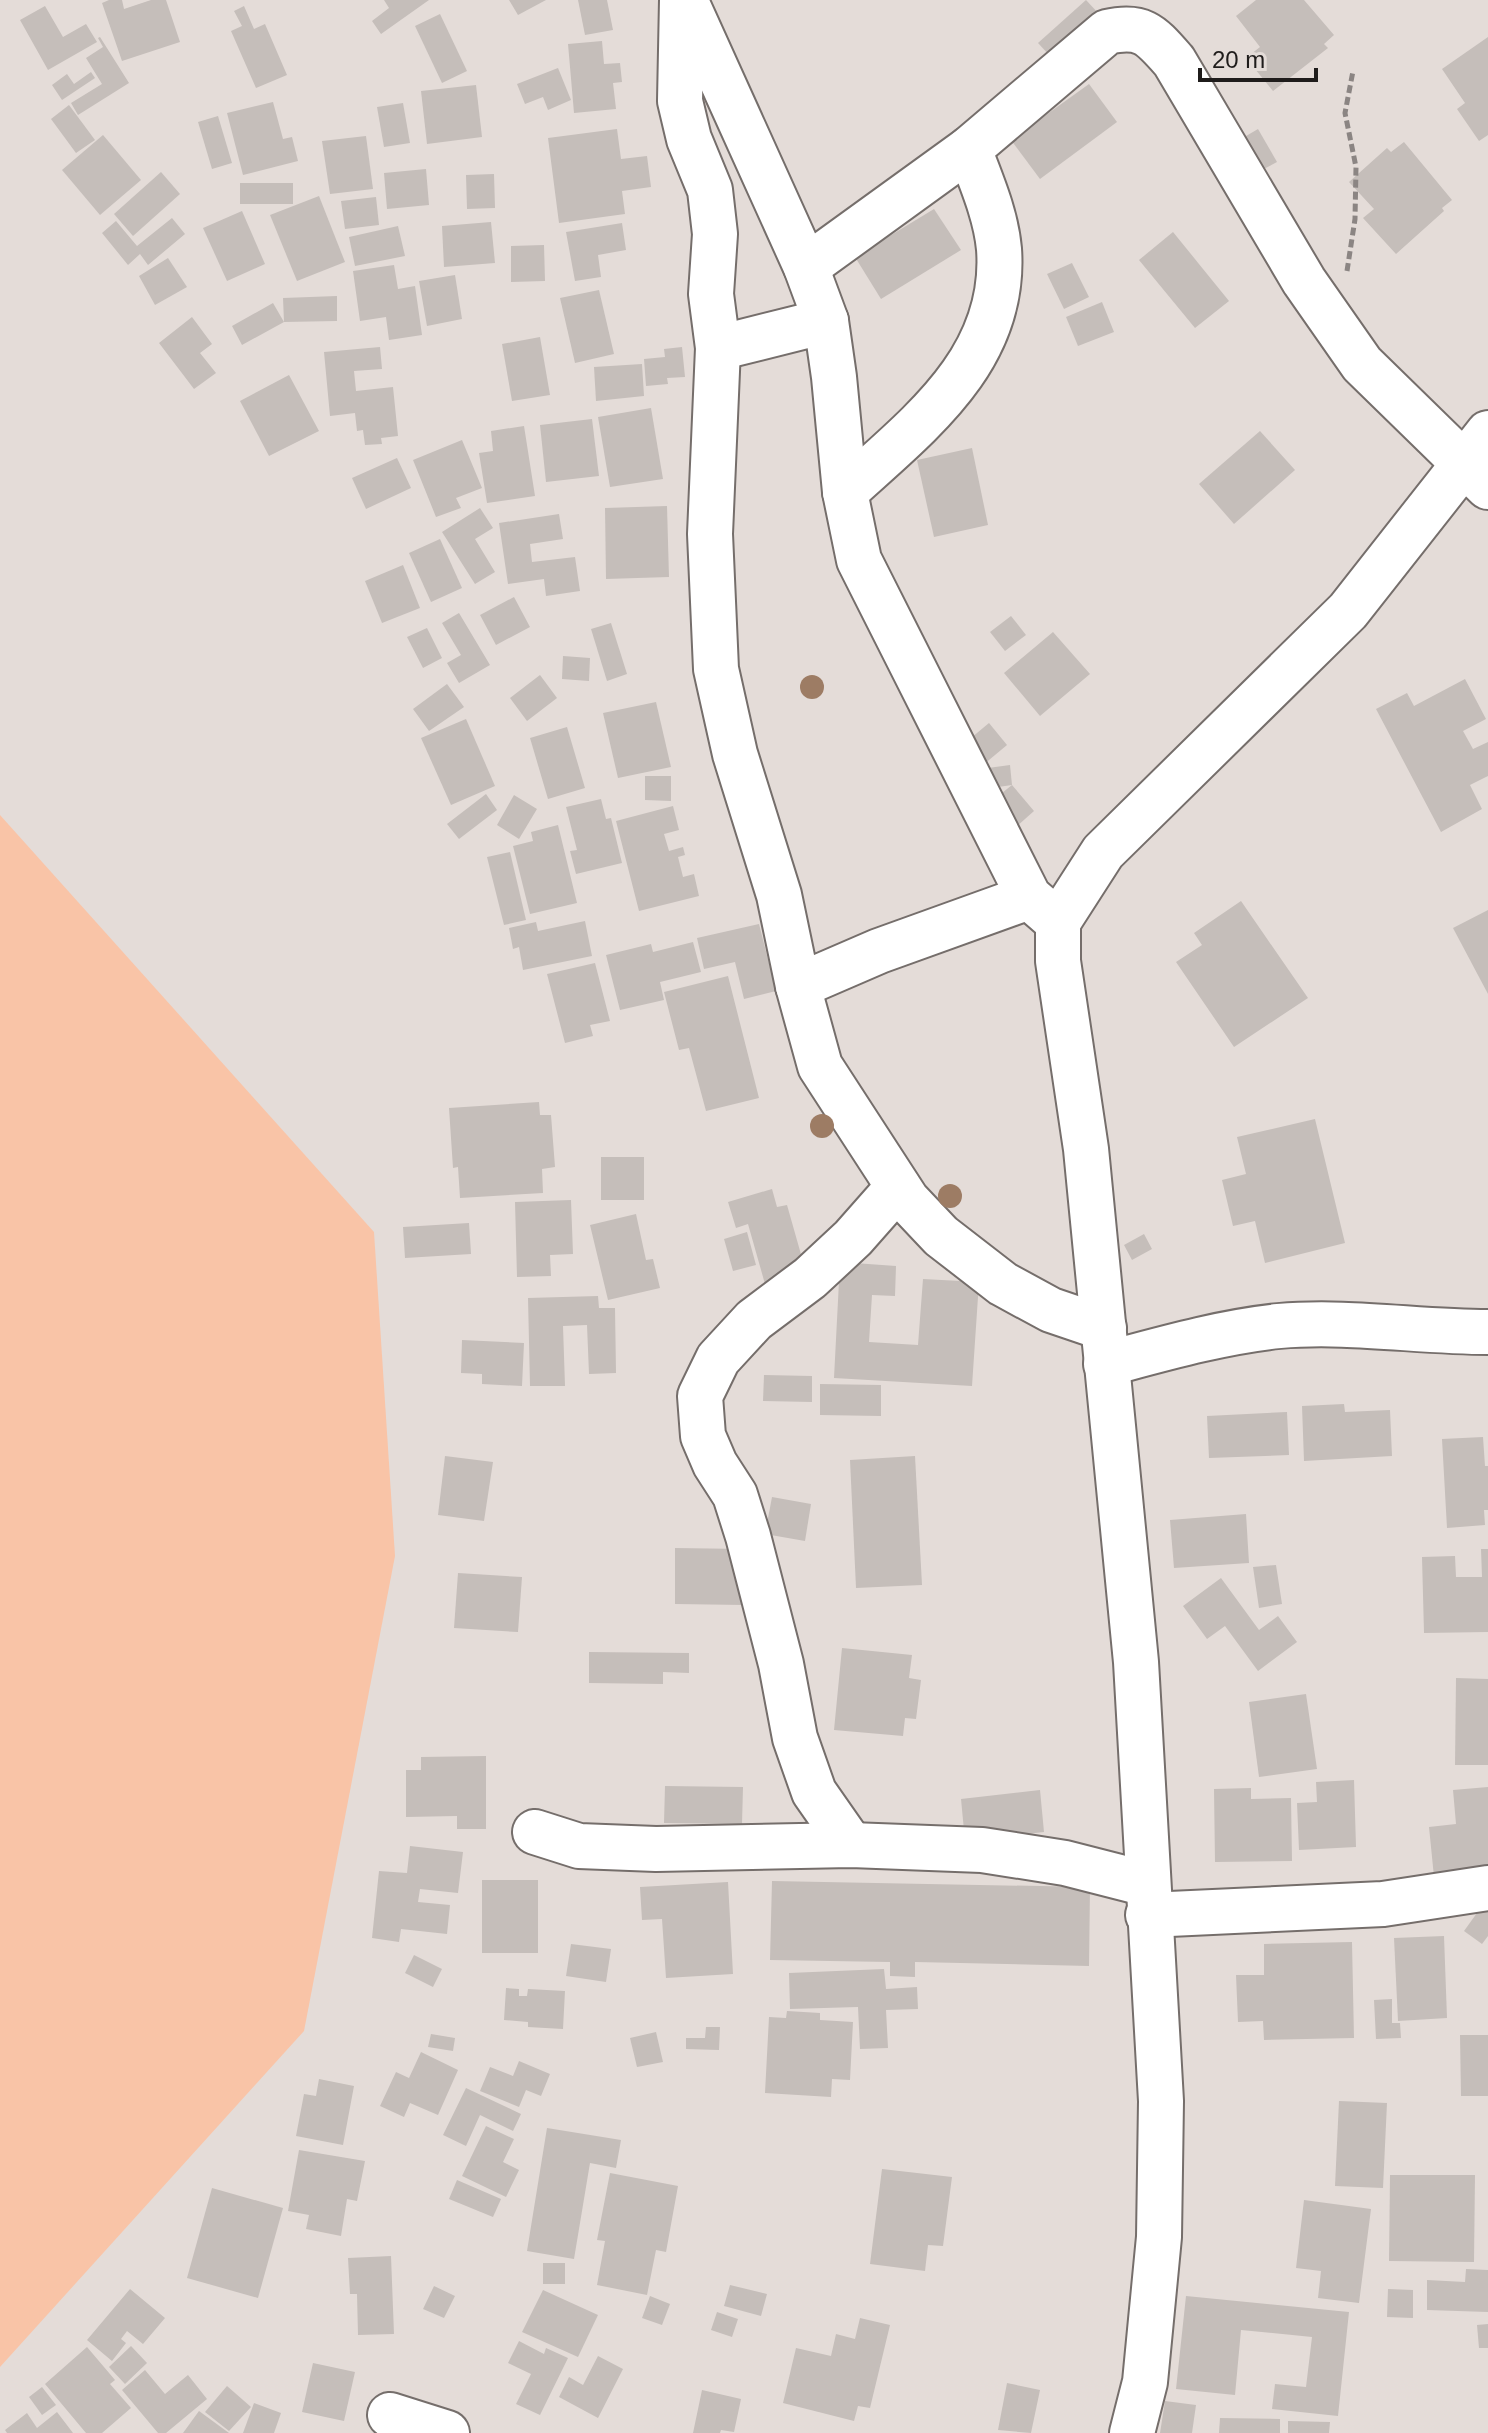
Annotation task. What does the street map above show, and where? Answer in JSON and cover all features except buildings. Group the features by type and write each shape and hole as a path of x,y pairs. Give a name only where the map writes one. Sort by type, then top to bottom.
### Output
{"street":[{"path":"684,0 806,267 826,321 845,492 859,560 1044,909 1058,961 1086,1149 1136,1662 1161,2101 1159,2237 1145,2382 1132,2433"},
{"path":"684,0 680,101 689,139 710,190 715,234 711,294 718,348 710,534 716,669 735,754 779,895 798,986 820,1066 898,1187 941,1236 1003,1284 1051,1310 1105,1346 1170,1346 1279,1326 1346,1325 1488,1332"},
{"path":"798,986 879,951 1044,909 1348,611 1480,462 1362,364 1304,281 1174,61 1154,38 1137,28 1107,32 969,149 806,267"},
{"path":"845,492 924,420 968,368 987,333 996,290 999,248 988,198 969,149"},
{"path":"718,348 826,321"},
{"path":"851,1845 814,1792 795,1738 781,1664 748,1536 735,1495 715,1464 703,1436 700,1396 718,1359 754,1320 810,1278 853,1238 898,1187"},
{"path":"535,1832 579,1846 656,1849 851,1845 982,1850 1065,1863 1148,1899 1383,1904 1488,1888"},
{"path":"390,2415 447,2433"}],"path":[{"path":"1336,327 1355,219 1356,167 1345,113 1353,71"}],"shaded area":[{"path":"0,815 374,1232 395,1556 304,2031 0,2367"}]}
